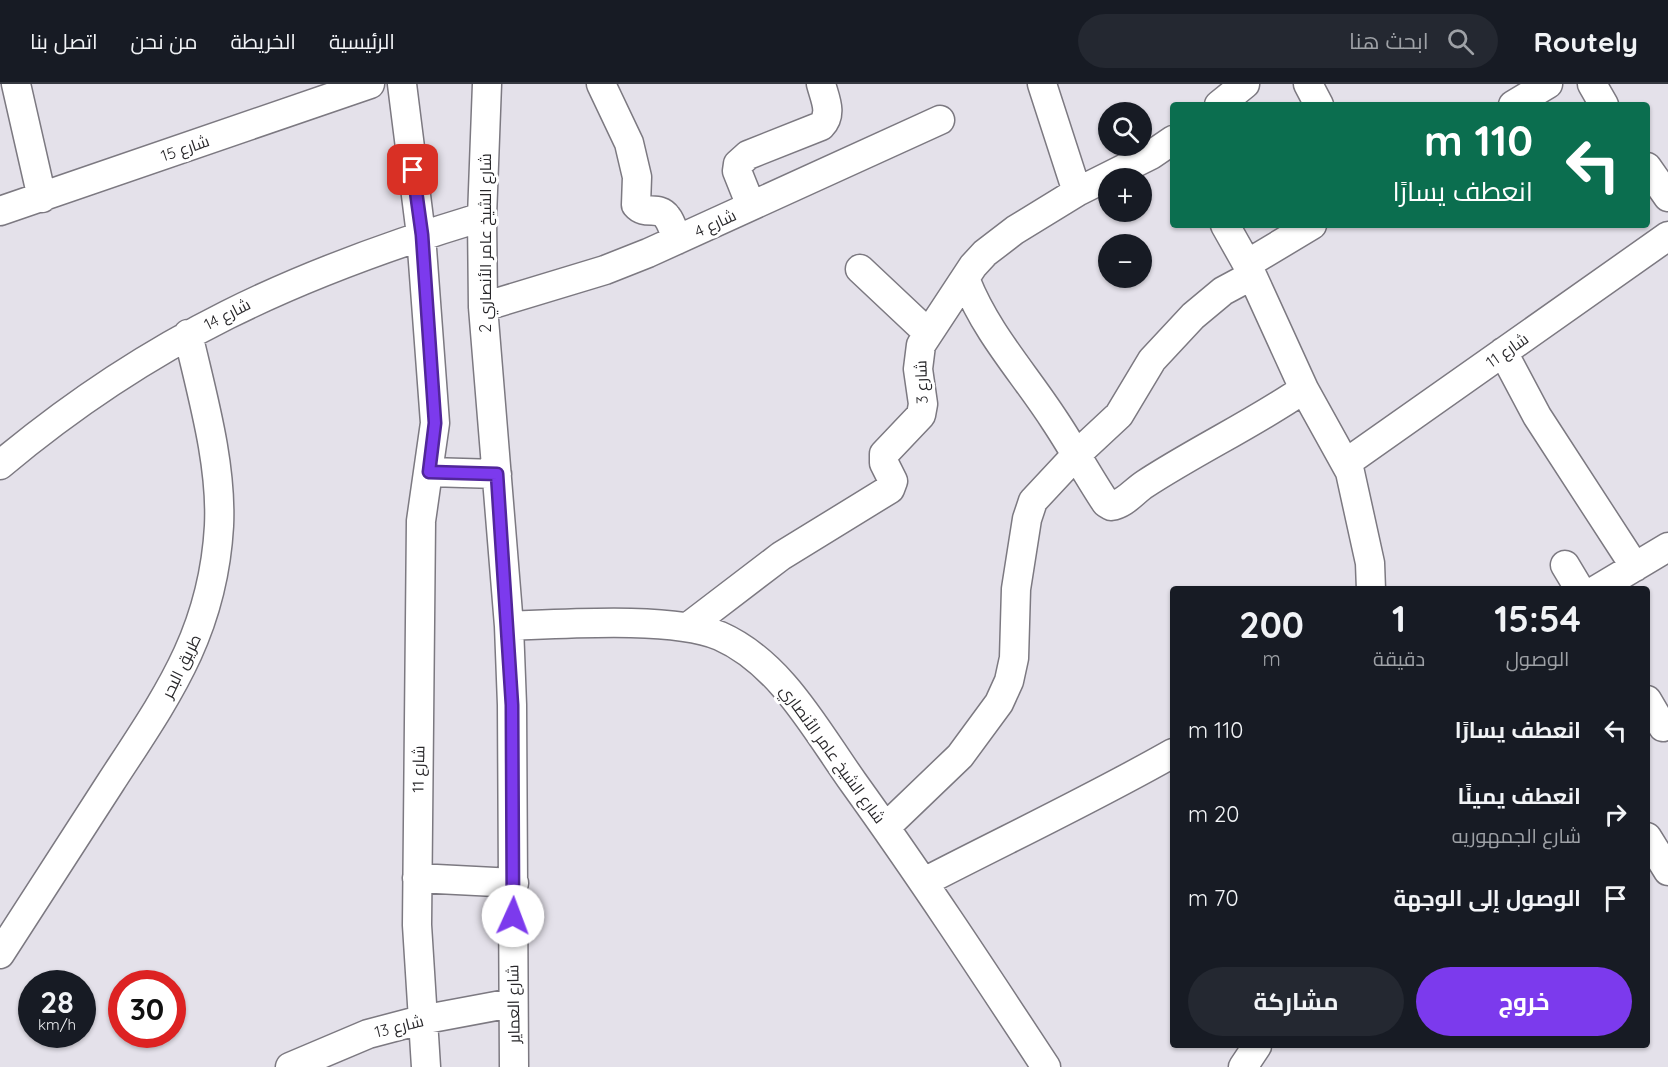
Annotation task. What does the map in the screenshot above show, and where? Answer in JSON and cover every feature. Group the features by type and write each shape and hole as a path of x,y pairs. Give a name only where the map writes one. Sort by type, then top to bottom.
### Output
{"street":[{"path":"16,84 42,198"},
{"name":"شارع 15","path":"0,211 370,84"},
{"name":"شارع 11","path":"402,84 422,235 435,423 421,521 417,878 421,1020 426,1067"},
{"name":"شارع الشيخ عامر الأنصاري 2","path":"487,84 482,217 483,307 497,474"},
{"path":"601,84 629,143 637,177 636,205 645,211 659,211 665,214 676,240"},
{"path":"751,206 737,171 738,164 748,155 821,126 828,117 822,84"},
{"path":"1042,84 1077,192"},
{"path":"1223,102 1245,84"},
{"path":"1308,84 1317,102"},
{"path":"1518,102 1548,84"},
{"path":"1592,84 1602,102"},
{"name":"شارع 4","path":"483,307 605,270 940,120"},
{"name":"شارع 3","path":"688,627 781,556 890,489 893,481 884,463 884,454 921,415 923,404 919,357 928,333 966,281 973,266 999,241 1077,192 1170,144"},
{"path":"1650,171 1668,196"},
{"name":"شارع 14","path":"0,465 85,398 188,334 301,279 422,235 482,217"},
{"path":"1227,228 1249,270 1304,389 1350,472 1370,563 1371,586"},
{"path":"886,827 960,756 999,702 1009,681 1014,658 1016,589 1029,510 1039,492 1119,416 1152,360 1193,315 1249,270 1308,228"},
{"name":"شارع 11","path":"1346,463 1668,236"},
{"path":"860,269 928,333"},
{"path":"966,281 988,327 1055,421 1106,503 1111,506 1118,505 1145,484 1260,419 1304,389"},
{"name":"طريق البحر","path":"0,954 153,721 195,642 207,604 215,565 219,525 218,485 188,334"},
{"path":"1503,352 1543,426 1635,567"},
{"path":"429,472 497,474"},
{"name":"شارع العماير","path":"497,474 509,626 514,783 512,1003 514,1067"},
{"path":"1603,586 1668,547"},
{"path":"1565,565 1578,586"},
{"name":"شارع الشيخ عامر الأنصاري","path":"509,626 616,624 688,627 720,636 748,651 772,673 886,827 1046,1067"},
{"path":"1650,705 1663,727"},
{"path":"924,882 1112,788 1170,755"},
{"path":"1650,842 1668,871"},
{"path":"417,878 514,883"},
{"name":"شارع 13","path":"290,1067 368,1034 421,1020 512,1003"},
{"path":"1243,1067 1256,1048"}],"route":[{"path":"413,170 422,235 435,423 429,472 497,474 509,626 512,705 513,916"}]}
